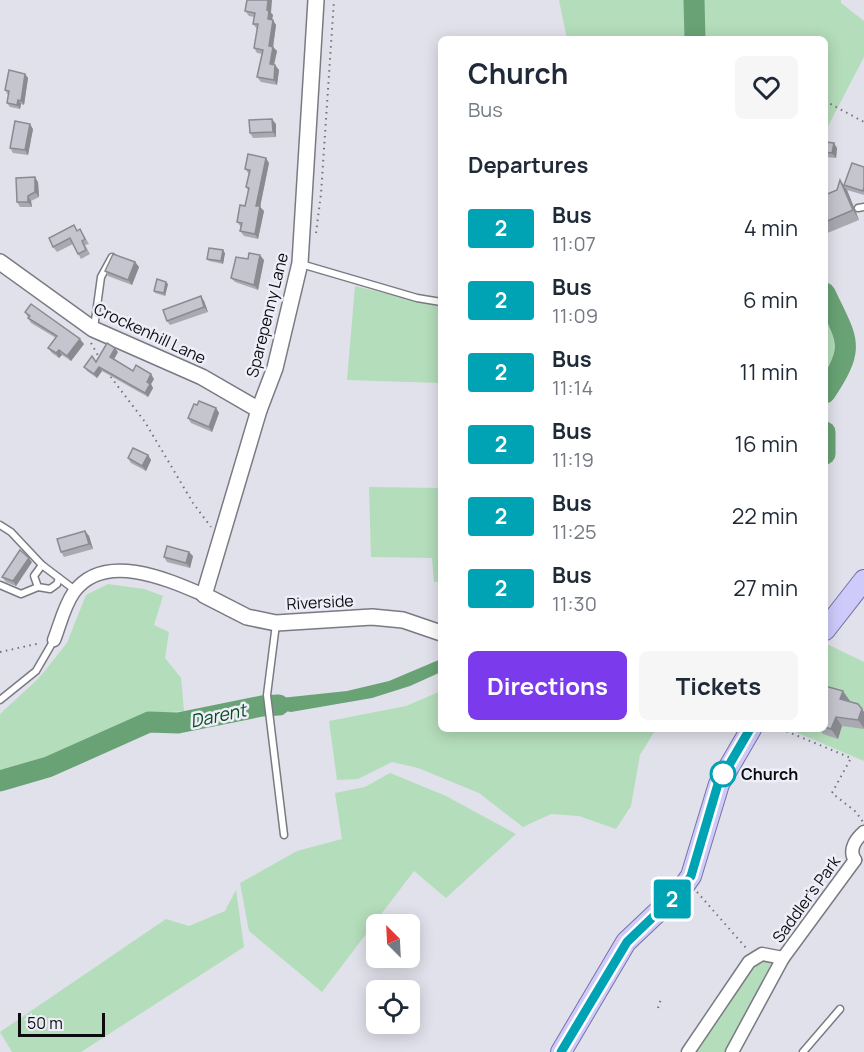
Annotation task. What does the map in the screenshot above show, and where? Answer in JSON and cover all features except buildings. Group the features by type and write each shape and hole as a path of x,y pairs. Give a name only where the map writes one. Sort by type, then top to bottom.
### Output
{"main road":[{"path":"828,626 864,580"},
{"path":"561,1052 627,942 688,881 701,850 718,784 749,732"}],"street":[{"name":"Sparepenny Lane","path":"204,595 259,410 275,368 300,264 316,0"},
{"name":"Crockenhill Lane","path":"0,262 94,329 202,377 259,410"},
{"path":"54,640 75,590 100,573 126,571 147,575 204,595"},
{"name":"Riverside","path":"204,595 247,617 276,623 372,617 403,620 438,632"},
{"name":"Saddler's Park","path":"732,1052 783,958 859,860 852,849 863,826"},
{"name":"Saddler's Park","path":"755,958 770,954 783,958"},
{"path":"688,1052 749,962 755,958"}],"lane":[{"path":"94,329 101,277 112,256"},
{"path":"300,264 417,298 438,302"},
{"path":"0,525 11,532 59,579 75,590"},
{"path":"38,587 34,576 42,564"},
{"path":"0,585 21,594 38,587 50,589 59,579"},
{"path":"276,623 267,695 284,835"},
{"path":"0,700 36,671 54,640"},
{"path":"803,1052 840,1009"}],"path":[{"path":"315,235 321,194 334,0"},
{"path":"828,103 864,122"},
{"path":"94,329 92,345 102,362"},
{"path":"107,371 151,431 193,503 221,542"},
{"path":"0,652 54,640"},
{"path":"788,732 851,758 832,794 856,812 863,826"},
{"path":"688,881 755,958"},
{"path":"658,1008 661,999"}],"shaded area":[{"path":"559,0 689,0 690,36 566,36"},
{"path":"699,0 841,0 841,3 864,21 864,57 828,126 828,36 700,36"},
{"path":"355,286 438,306 438,383 347,380"},
{"path":"828,310 839,332 842,348 838,364 828,380"},
{"path":"369,487 438,488 438,582 434,582 432,558 371,557"},
{"path":"108,584 144,589 163,596 154,625 169,632 165,658 181,678 184,711 143,714 47,762 0,770 0,714 39,678 67,643 86,595"},
{"path":"828,644 864,662 864,761 795,732 828,732"},
{"path":"438,660 438,673 410,686 372,698 291,712 273,709 251,714 251,704 262,700 347,691 389,681"},
{"path":"438,692 438,732 654,732 640,755 631,806 616,829 579,816 551,814 523,827 479,793 418,768 392,762 358,779 337,780 329,721 406,706"},
{"path":"390,773 446,796 516,834 446,898 414,871 381,914 366,914 366,934 322,992 249,931 240,883 297,851 342,839 335,793 365,787"},
{"path":"236,890 244,947 81,1052 12,1052 0,1032 166,919 189,926 225,911"},
{"path":"766,957 774,961 774,967 726,1052 693,1052 753,963"}],"waterway":[{"name":"Darent","path":"694,0 695,36"},
{"name":"Darent","path":"828,299 839,322 845,343 842,364 828,388"},
{"name":"Darent","path":"0,781 48,767 149,722 178,723 262,706 279,705"}],"bus line":[{"name":"2","path":"561,1052 608,970 627,942 681,890 691,876 701,850 718,784 748,732"}],"place":[{"name":"Church","path":"723,774"}]}
